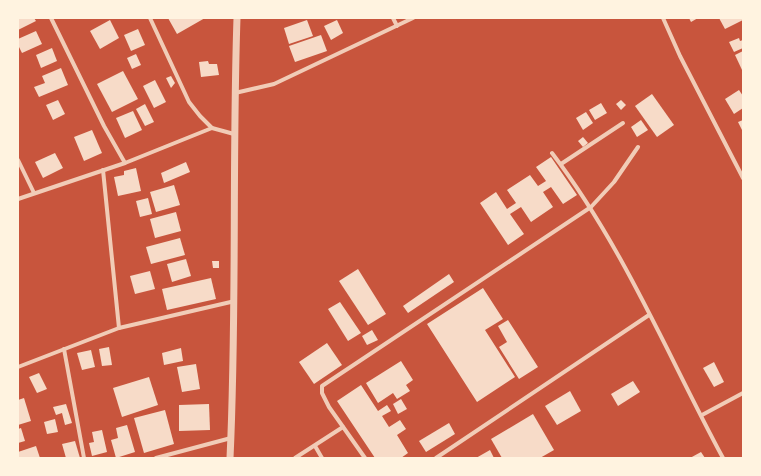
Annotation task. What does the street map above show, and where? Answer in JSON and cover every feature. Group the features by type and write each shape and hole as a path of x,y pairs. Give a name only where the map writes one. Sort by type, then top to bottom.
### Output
{"street":[{"path":"50,18 104,126 125,163"},
{"path":"150,18 189,102 212,128 234,134"},
{"path":"230,458 235,301 234,93 237,18"},
{"path":"393,18 397,26"},
{"path":"234,93 274,84 413,18"},
{"path":"663,18 680,56 743,178"},
{"path":"561,164 622,123"},
{"path":"18,199 125,163 212,128"},
{"path":"365,458 329,407 322,393 322,386 590,207 614,182 638,147"},
{"path":"552,153 590,207 724,458"},
{"path":"18,160 34,193"},
{"path":"103,170 119,328"},
{"path":"18,367 119,328 235,301"},
{"path":"436,458 649,315"},
{"path":"64,349 84,458"},
{"path":"702,416 743,393"},
{"path":"295,458 344,427"},
{"path":"156,458 231,438"},
{"path":"315,446 322,458"}],"building":[{"path":"18,18 34,18 36,21 18,30"},
{"path":"168,18 205,18 177,34"},
{"path":"689,18 698,18 691,22"},
{"path":"719,18 743,18 743,20 725,29"},
{"path":"110,20 119,38 100,49 90,31"},
{"path":"307,20 313,36 289,44 284,28"},
{"path":"337,20 343,33 331,40 324,26"},
{"path":"138,29 145,45 131,51 124,35"},
{"path":"36,31 42,44 22,53 18,45 18,39"},
{"path":"321,35 327,51 295,62 289,46"},
{"path":"739,38 740,41 743,40 743,48 734,52 729,42"},
{"path":"52,48 57,61 41,68 36,55"},
{"path":"743,51 743,72 735,55"},
{"path":"136,54 141,65 132,69 127,58"},
{"path":"208,61 209,64 217,64 219,75 201,77 199,62"},
{"path":"61,68 68,85 39,97 34,87 45,83 42,76"},
{"path":"123,71 138,99 112,112 97,84"},
{"path":"171,76 175,83 171,88 166,78"},
{"path":"155,80 166,102 154,108 143,86"},
{"path":"739,90 743,96 743,108 734,114 725,99"},
{"path":"652,94 674,125 657,137 635,106"},
{"path":"58,100 65,114 53,120 46,105"},
{"path":"621,100 626,105 621,110 616,104"},
{"path":"601,103 607,113 595,120 589,110"},
{"path":"145,104 154,122 145,126 136,109"},
{"path":"133,111 142,130 125,138 116,118"},
{"path":"586,112 593,123 583,130 576,118"},
{"path":"641,120 648,130 637,137 631,127"},
{"path":"743,120 743,132 738,122"},
{"path":"92,130 102,153 84,161 74,137"},
{"path":"583,137 588,143 583,147 578,141"},
{"path":"55,153 63,168 43,178 35,162"},
{"path":"551,157 577,195 563,204 551,187 543,192 553,207 531,222 521,207 510,214 524,234 508,245 480,203 496,192 507,209 516,203 507,190 530,175 538,186 546,181 536,167"},
{"path":"186,162 190,172 164,183 161,173"},
{"path":"136,168 141,191 118,196 114,177 124,175 124,171"},
{"path":"174,185 180,205 156,212 150,192"},
{"path":"148,198 152,214 140,217 136,201"},
{"path":"176,212 181,231 155,238 150,219"},
{"path":"180,238 185,255 151,264 146,247"},
{"path":"186,259 191,276 172,282 167,264"},
{"path":"212,261 219,261 219,268 213,268"},
{"path":"358,269 386,314 368,325 339,281"},
{"path":"150,271 155,289 135,294 130,276"},
{"path":"449,274 454,282 408,313 403,306"},
{"path":"211,278 216,299 167,310 162,289"},
{"path":"483,288 503,319 485,330 515,377 477,402 427,324"},
{"path":"340,302 361,333 348,341 328,309"},
{"path":"508,320 538,367 519,379 499,347 507,342 498,326"},
{"path":"372,330 378,340 367,345 362,336"},
{"path":"327,343 342,365 314,384 299,362"},
{"path":"109,347 112,365 102,366 99,349"},
{"path":"181,348 183,361 164,365 162,353"},
{"path":"91,350 95,367 82,370 77,353"},
{"path":"401,361 413,380 406,385 410,391 397,399 393,393 378,403 366,383"},
{"path":"714,362 724,382 714,387 703,368"},
{"path":"196,364 200,389 182,392 177,367"},
{"path":"39,373 47,389 37,393 29,377"},
{"path":"149,377 158,405 122,417 113,388"},
{"path":"633,381 640,392 618,406 611,394"},
{"path":"361,385 378,411 387,405 391,411 382,416 389,427 400,420 406,429 397,435 408,453 401,458 375,458 337,401"},
{"path":"570,391 581,411 557,425 545,406"},
{"path":"24,398 31,421 18,425 18,400"},
{"path":"401,399 407,409 398,414 393,404"},
{"path":"66,404 72,423 65,425 62,413 56,415 53,407"},
{"path":"209,404 210,430 179,431 179,405"},
{"path":"165,410 174,444 144,453 134,418"},
{"path":"533,414 554,450 540,458 502,458 491,439"},
{"path":"55,419 58,432 47,434 44,422"},
{"path":"449,423 455,434 426,452 419,441"},
{"path":"127,425 135,452 116,458 111,440 118,438 116,428"},
{"path":"21,428 25,441 18,443 18,429"},
{"path":"102,430 107,452 92,456 89,443 94,442 92,432"},
{"path":"75,441 80,458 66,458 62,444"},
{"path":"36,446 40,458 18,458 18,452"},
{"path":"490,450 494,458 476,458"},
{"path":"701,452 705,458 690,458"}]}
